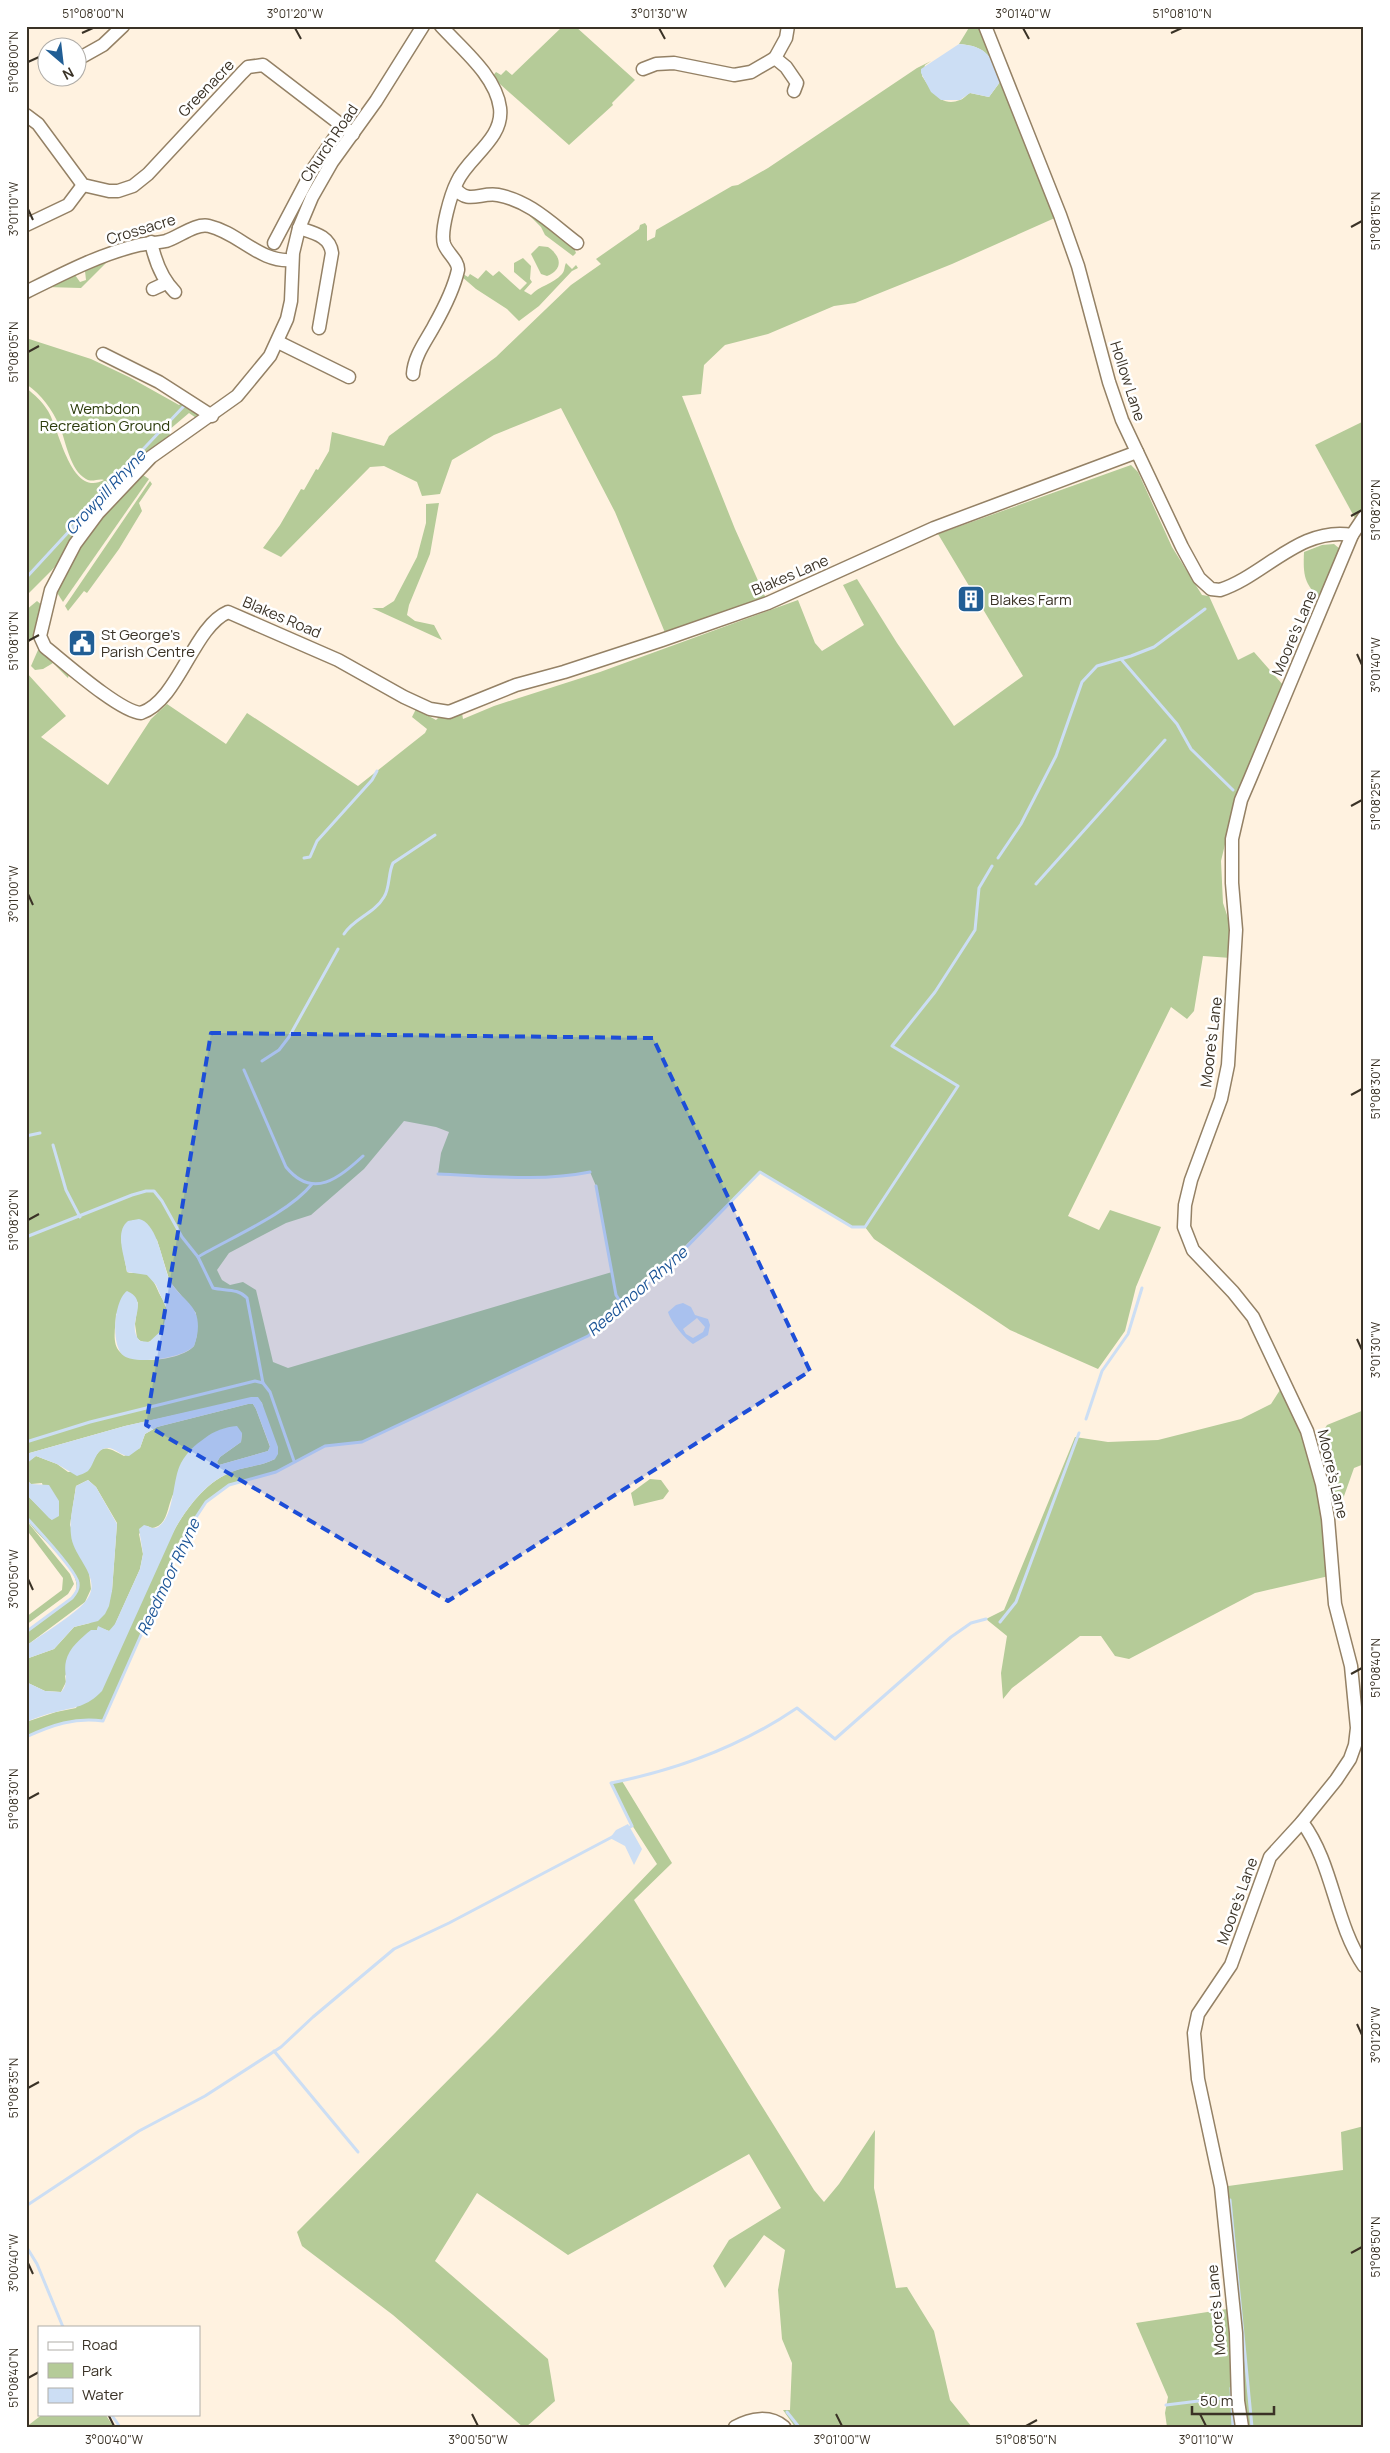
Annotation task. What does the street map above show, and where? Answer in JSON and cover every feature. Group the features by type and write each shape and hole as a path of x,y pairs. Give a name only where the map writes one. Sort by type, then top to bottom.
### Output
{"street":[{"path":"88,53 103,45 123,26"},
{"name":"Church Road","path":"274,242 313,169 348,131 396,72 423,26"},
{"path":"413,374 416,359 442,312 458,270 455,260 448,253 443,238 455,188 461,174 495,132 500,111 489,80 441,26"},
{"path":"643,70 656,64 674,63 734,75 751,72 775,58 786,38 788,26"},
{"name":"Hollow Lane","path":"985,26 1060,215 1087,297 1117,407 1182,547 1199,578 1211,589 1220,590 1228,588 1276,557 1302,544 1326,535 1352,534"},
{"path":"775,58 797,83 794,92"},
{"name":"Greenacre","path":"84,185 109,191 126,189 139,182 229,86 248,67 255,65 262,65 348,131"},
{"path":"26,115 38,124 84,185 68,205 26,225"},
{"name":"Church Road","path":"136,713 108,696 45,647 40,636 50,590 62,565 79,538 110,500 151,457 212,416 248,386 278,342 287,319 291,301 292,260 299,228 323,177 348,131"},
{"path":"455,188 463,196 469,198 491,194 524,203 577,243"},
{"name":"Crossacre","path":"26,292 86,265 138,245 166,241 204,225 218,229 276,260 292,260"},
{"path":"299,228 323,237 331,246 332,253 319,328"},
{"path":"151,242 154,254 170,287 153,289"},
{"path":"278,342 350,377"},
{"path":"103,354 159,382 212,416"},
{"name":"Blakes Lane","path":"450,712 516,685 564,672 768,603 934,528 1137,452"},
{"name":"Moore's Lane","path":"1242,2427 1238,2401 1236,2332 1221,2187 1198,2079 1194,2034 1198,2014 1231,1965 1270,1857 1302,1822 1336,1780 1350,1759 1355,1744 1357,1728 1351,1666 1335,1604 1333,1560 1322,1484 1307,1431 1266,1341 1245,1306 1193,1250 1184,1227 1184,1213 1191,1180 1221,1098 1228,1065 1236,930 1232,872 1234,826 1241,800 1352,534 1364,517"},
{"name":"Blakes Road","path":"136,713 147,711 158,702 214,622 228,612 329,656 430,709 450,712"},
{"path":"1302,1822 1319,1847 1350,1945 1364,1966"},
{"path":"735,2427 764,2418 773,2420 784,2427"}],"highlighted area":[{"path":"211,1033 653,1038 810,1371 448,1601 146,1425"}],"green space":[{"path":"563,26 575,26 635,80 612,103 613,105 569,145 492,77 496,72 501,75 506,70 512,75"},
{"path":"970,26 980,26 1057,217 952,264 855,303 834,306 768,334 725,345 704,365 701,394 682,396 735,529 768,603 666,635 615,512 561,408 494,435 452,460 440,494 422,496 417,482 384,466 370,467 281,557 263,548 280,525 301,489 304,490 316,469 318,470 329,451 332,432 384,446 389,436 496,357 571,285 601,264 596,259 639,229 640,225 645,223 647,226 647,241 655,237 656,230 732,186 738,185 768,168 917,68 931,61 925,65 922,76 937,96 953,102 970,93 989,97 1000,82 991,60 987,54 976,47 959,44"},
{"path":"530,211 574,248 576,253 573,256 545,235 541,227 528,214"},
{"path":"539,246 548,247 558,258 559,262 556,270 547,276 541,274 531,254"},
{"path":"523,258 531,266 530,279 532,282 524,291 531,295 563,273 566,263 572,269 576,265 578,268 572,271 539,306 519,321 507,309 476,289 461,276 463,274 468,277 470,274 478,279 486,270 493,276 499,271 520,290 527,283 514,272 514,263"},
{"path":"110,259 81,288 46,287 75,275 80,282 86,280 85,271"},
{"name":"Wembdon Recreation Ground","path":"26,338 91,359 129,377 179,405 183,402 203,416 202,422 189,413 169,430 170,436 162,442 52,570 26,596 26,388 38,398 48,411 68,460 75,471 83,480 93,483 104,480 88,480 76,469 54,414 42,398 26,384"},
{"path":"1364,421 1364,512 1356,520 1315,445"},
{"path":"1131,465 1138,472 1172,547 1202,595 1209,596 1238,660 1254,652 1284,686 1236,798 1221,861 1223,903 1232,930 1231,958 1203,956 1194,1011 1187,1019 1171,1007 1068,1216 1099,1230 1110,1210 1161,1227 1136,1287 1125,1331 1098,1369 1010,1330 874,1239 865,1227 852,1227 760,1172 626,1304 588,1336 362,1442 325,1446 276,1472 229,1485 206,1502 187,1531 103,1721 73,1721 26,1737 26,1722 56,1712 76,1708 176,1527 200,1494 224,1475 275,1459 262,1403 257,1397 125,1426 26,1454 26,672 66,716 41,737 108,785 151,719 167,704 226,744 247,713 358,786 425,733 427,729 412,717 416,709 436,720 440,716 462,713 463,719 494,706 600,672 798,600 815,643 822,651 864,625 843,585 857,579 897,643 954,726 1023,676 938,534","holes":["404,1121 436,1127 449,1132 441,1153 438,1174 534,1178 590,1172 596,1186 612,1272 288,1368 273,1362 256,1290 243,1282 230,1285 222,1280 217,1270 229,1253 286,1223 311,1215 364,1169","133,1220 157,1240 170,1282 196,1313 197,1335 194,1346 179,1355 158,1360 136,1359 120,1352 117,1348 115,1334 116,1314 138,1302 135,1324 137,1338 142,1342 153,1340 162,1330 167,1317 165,1304 151,1278 144,1273 127,1272 121,1239"]},
{"path":"143,475 149,479 63,602 56,591 81,544 118,497"},
{"path":"150,481 152,484 139,503 142,511 119,549 87,593 84,591 68,611 65,606"},
{"path":"439,503 430,554 409,605 407,615 415,621 434,625 442,640 372,608 383,608 394,601 417,557 426,523 426,504"},
{"path":"1334,544 1340,549 1321,600 1311,589 1306,579 1304,573 1304,552 1322,545"},
{"path":"37,601 43,606 36,634 26,646 26,610"},
{"path":"41,649 69,674 68,678 53,663 43,669 35,670 31,666 38,650"},
{"path":"1280,1390 1304,1429 1322,1506 1329,1576 1255,1593 1129,1659 1115,1656 1101,1636 1080,1636 1012,1688 1003,1699 1001,1673 1007,1636 986,1619 1004,1610 1075,1437 1108,1442 1158,1440 1241,1419 1271,1404"},
{"path":"253,1404 256,1409 270,1447 268,1451 219,1465 217,1462 220,1457 241,1442 242,1433 183,1484 172,1497 166,1516 161,1524 152,1528 147,1526 139,1534 143,1554 140,1569 113,1629 109,1631 98,1627 97,1630 93,1631 65,1676 66,1682 61,1692 45,1691 26,1682 26,1659 54,1649 74,1627 90,1623 112,1591 117,1523 96,1487 88,1480 76,1486 70,1525 89,1572 91,1589 85,1602 26,1646 26,1632 72,1598 76,1588 75,1577 69,1567 31,1526 26,1517 26,1494 52,1520 42,1483 31,1484 26,1479 26,1463 36,1456 57,1464 68,1472 87,1471 101,1450 110,1449 124,1456 140,1448 145,1434 157,1427"},
{"path":"1364,1410 1364,1464 1354,1468 1338,1513 1316,1443 1327,1425"},
{"path":"650,1479 661,1480 669,1491 663,1499 634,1506 631,1493"},
{"path":"26,1520 70,1574 74,1584 68,1594 26,1625 26,1617 62,1590 63,1578 26,1529"},
{"path":"622,1781 672,1863 634,1900 814,2190 824,2202 839,2184 875,2130 874,2188 896,2288 907,2287 934,2331 950,2400 972,2427 795,2427 783,2410 790,2410 792,2363 782,2339 778,2290 785,2250 764,2235 725,2288 713,2266 729,2240 781,2208 749,2154 568,2255 477,2193 435,2261 548,2359 555,2401 526,2427 523,2427 393,2315 302,2246 297,2232 495,2033 657,1864 632,1825 610,1782"},
{"path":"1364,2126 1364,2427 1242,2427 1221,2187 1343,2170 1341,2132"},
{"path":"1227,2309 1232,2326 1231,2416 1233,2427 1167,2427 1165,2413 1168,2397 1136,2323"},
{"path":"40,2416 106,2416 114,2427 26,2427"}],"water":[{"path":"959,44 969,45 982,50 995,66 1000,82 989,97 970,93 960,100 941,100 931,92 921,73 921,69"},
{"path":"139,1219 150,1227 155,1235 171,1282 193,1308 198,1320 194,1346 180,1354 160,1359 139,1360 124,1356 120,1351 115,1333 119,1304 127,1291 137,1301 135,1328 140,1341 149,1342 163,1329 167,1310 156,1285 147,1275 127,1272 121,1238 122,1232 128,1221"},
{"path":"683,1303 691,1307 695,1315 708,1319 710,1325 708,1335 693,1344 686,1338 675,1325 668,1312 676,1305","holes":["697,1318 705,1327 703,1332 693,1338 686,1334 683,1329"]},
{"path":"258,1397 262,1403 278,1447 278,1454 275,1459 224,1475 207,1487 187,1510 176,1527 102,1691 80,1706 26,1722 26,1682 45,1691 61,1692 66,1681 66,1661 79,1640 91,1630 97,1630 98,1626 109,1631 115,1624 140,1569 143,1554 139,1529 144,1525 156,1528 164,1522 168,1515 178,1470 189,1452 212,1433 224,1428 237,1426 242,1433 241,1442 220,1457 217,1462 219,1465 268,1451 270,1446 256,1409 253,1404 248,1404 157,1427 145,1434 140,1448 129,1456 123,1455 111,1448 104,1449 98,1453 88,1471 77,1476 57,1464 36,1456 26,1464 26,1454 125,1426"},
{"path":"26,1479 31,1484 49,1485 59,1501 59,1516 52,1520 49,1518 26,1494"},
{"path":"88,1480 96,1487 117,1524 112,1591 109,1606 105,1614 98,1621 74,1627 54,1649 26,1659 26,1646 73,1613 85,1602 90,1593 92,1585 90,1577 73,1544 71,1535 71,1517 76,1486"},
{"path":"628,1824 642,1849 634,1865 625,1846 610,1838 616,1830"}],"waterway":[{"name":"Crowpill Rhyne","path":"26,578 113,481 184,406"},
{"name":"Reedmoor Rhyne","path":"998,858 1021,824 1056,756 1082,682 1097,666 1154,647 1205,609"},
{"path":"1121,659 1177,724 1191,749 1233,790"},
{"path":"1036,884 1165,740"},
{"path":"304,858 310,857 317,841 372,780 377,771"},
{"path":"344,934 353,924 380,903 387,889 393,863 435,835"},
{"name":"Reedmoor Rhyne","path":"26,1737 73,1721 103,1721 187,1531 206,1502 229,1485 276,1472 325,1446 362,1442 588,1336 673,1261 760,1172 852,1227 865,1227 958,1086 892,1046 935,992 975,930 979,888 992,866"},
{"path":"262,1061 279,1050 289,1037 338,949"},
{"path":"244,1070 286,1167 296,1177 316,1184 326,1182 345,1172 363,1156"},
{"path":"26,1136 40,1133"},
{"path":"53,1145 66,1190 80,1217"},
{"path":"438,1174 534,1178 590,1172"},
{"path":"198,1257 274,1215 302,1195 312,1184"},
{"path":"596,1186 616,1295 623,1306"},
{"path":"26,1237 132,1195 154,1191 162,1201 182,1237 198,1257 213,1288 235,1291 247,1298 263,1383"},
{"path":"1086,1419 1102,1371 1128,1334 1142,1288"},
{"path":"26,1442 90,1422 255,1381 263,1383 270,1392 294,1461"},
{"path":"1000,1622 1016,1602 1079,1433"},
{"name":"Crowpill Rhyne","path":"26,1517 64,1560 78,1583 77,1591 72,1598 26,1632"},
{"path":"630,1827 632,1826 611,1783 636,1778 708,1755 754,1734 797,1708 835,1739 951,1637 971,1623 986,1619"},
{"path":"26,2206 139,2131 205,2096 281,2047 313,2017 394,1949 449,1923 614,1836"},
{"path":"274,2051 358,2152"},
{"path":"1230,2200 1252,2427"},
{"path":"26,2246 37,2264 63,2326"},
{"path":"1231,2388 1233,2427"},
{"path":"1166,2405 1231,2397"},
{"path":"787,2412 799,2427"},
{"path":"112,2416 120,2427"}],"place":[{"name":"Blakes Farm","path":"971,599"},
{"name":"St George's Parish Centre","path":"82,643"}]}
